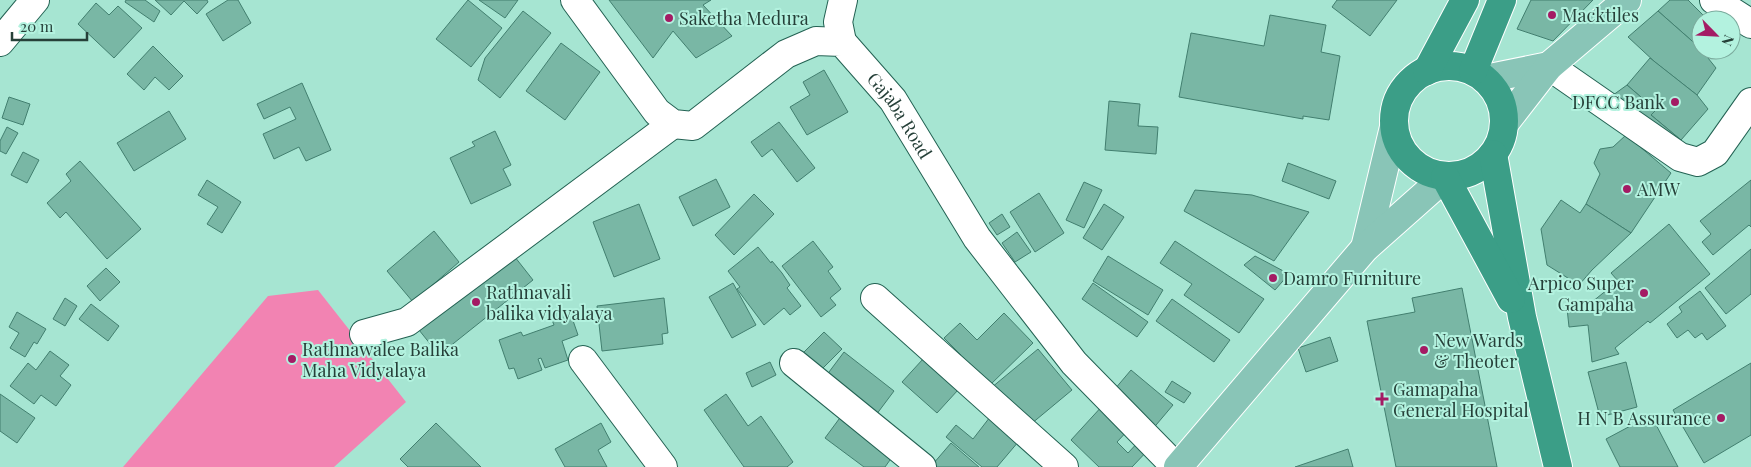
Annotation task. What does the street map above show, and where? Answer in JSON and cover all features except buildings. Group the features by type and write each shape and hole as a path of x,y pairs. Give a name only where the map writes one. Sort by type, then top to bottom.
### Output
{"highway":[{"path":"1427,71 1465,0"},
{"path":"1479,75 1502,0"},
{"path":"1438,67 1462,67 1479,75 1494,88 1500,99 1504,111 1503,135 1494,154 1472,172 1444,177 1430,173 1416,166 1405,155 1398,142 1394,127 1398,100 1405,88 1415,78 1427,71 1438,67"},
{"path":"1494,154 1522,317 1558,467"},
{"path":"1444,177 1522,317"}],"main road":[{"path":"1504,124 1548,66 1627,0"},
{"path":"1479,75 1548,66"},
{"path":"1365,248 1394,127"},
{"path":"1177,467 1365,248 1444,177"}],"street":[{"path":"0,42 36,0"},
{"path":"576,0 656,112 673,124 693,126 786,54 816,41 842,42 838,22 843,0"},
{"path":"1714,0 1751,24"},
{"name":"Gajaba Road","path":"842,42 893,100 977,238 1074,363 1177,467"},
{"path":"1548,66 1680,157 1698,162 1715,153 1751,102"},
{"path":"364,334 407,322 673,124"},
{"path":"875,298 1064,467"},
{"path":"583,360 663,467"},
{"path":"794,363 922,467"}],"shaded area":[{"path":"318,290 406,402 334,467 123,467 268,296"}],"place":[{"name":"Macktiles","path":"1552,15"},
{"name":"Saketha Medura","path":"669,18"},
{"name":"DFCC Bank","path":"1675,102"},
{"name":"AMW","path":"1627,189"},
{"name":"Damro Furniture","path":"1273,278"},
{"name":"Arpico Super Gampaha","path":"1644,293"},
{"name":"Rathnavali balika vidyalaya","path":"476,302"},
{"name":"New Wards & Theoter","path":"1424,350"},
{"name":"Rathnawalee Balika Maha Vidyalaya","path":"292,359"},
{"name":"Gamapaha General Hospital","path":"1382,399"},
{"name":"H N B Assurance","path":"1721,418"}]}
